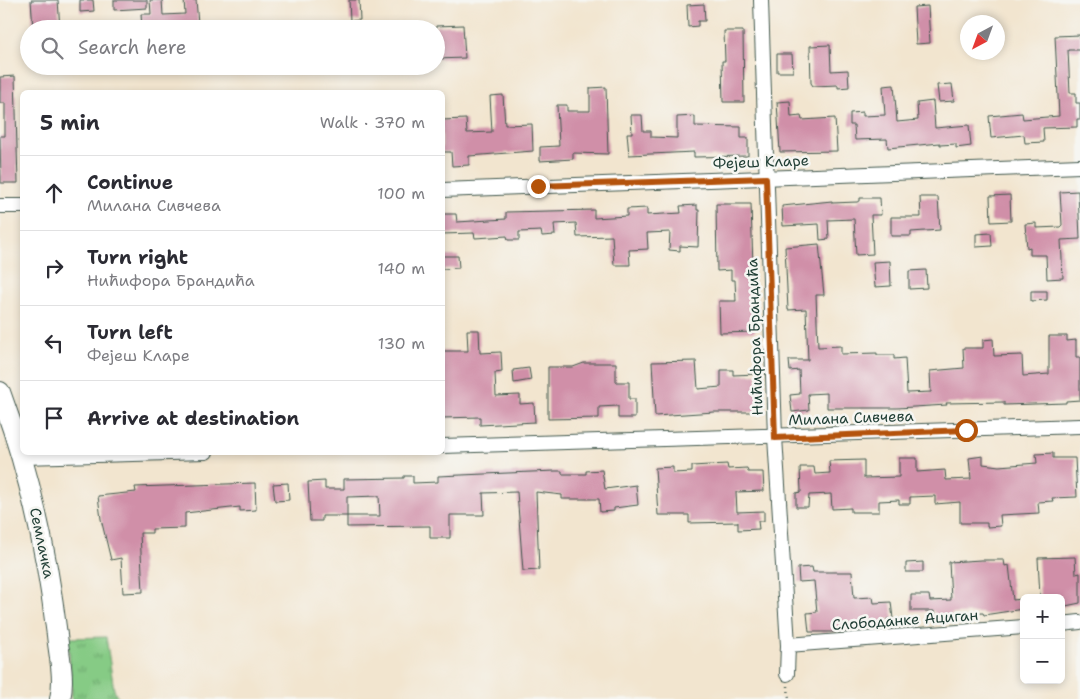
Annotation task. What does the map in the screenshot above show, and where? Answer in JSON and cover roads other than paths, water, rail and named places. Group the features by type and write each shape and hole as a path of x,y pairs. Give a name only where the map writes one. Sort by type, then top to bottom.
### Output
{"main road":[{"name":"Семлачка","path":"0,392 20,449"},
{"name":"Семлачка","path":"23,457 51,583 61,675 60,699"}],"street":[{"name":"Нићифора Брандића","path":"761,0 775,438 788,645 787,674"},
{"name":"Фејеш Кларе","path":"445,190 1080,166"},
{"path":"0,206 20,206"},
{"name":"Милана Сивчева","path":"445,446 775,438 1080,426"},
{"path":"23,457 96,455"},
{"path":"1065,624 1080,622"},
{"name":"Слободанке Ациган","path":"788,645 1020,627"}]}
